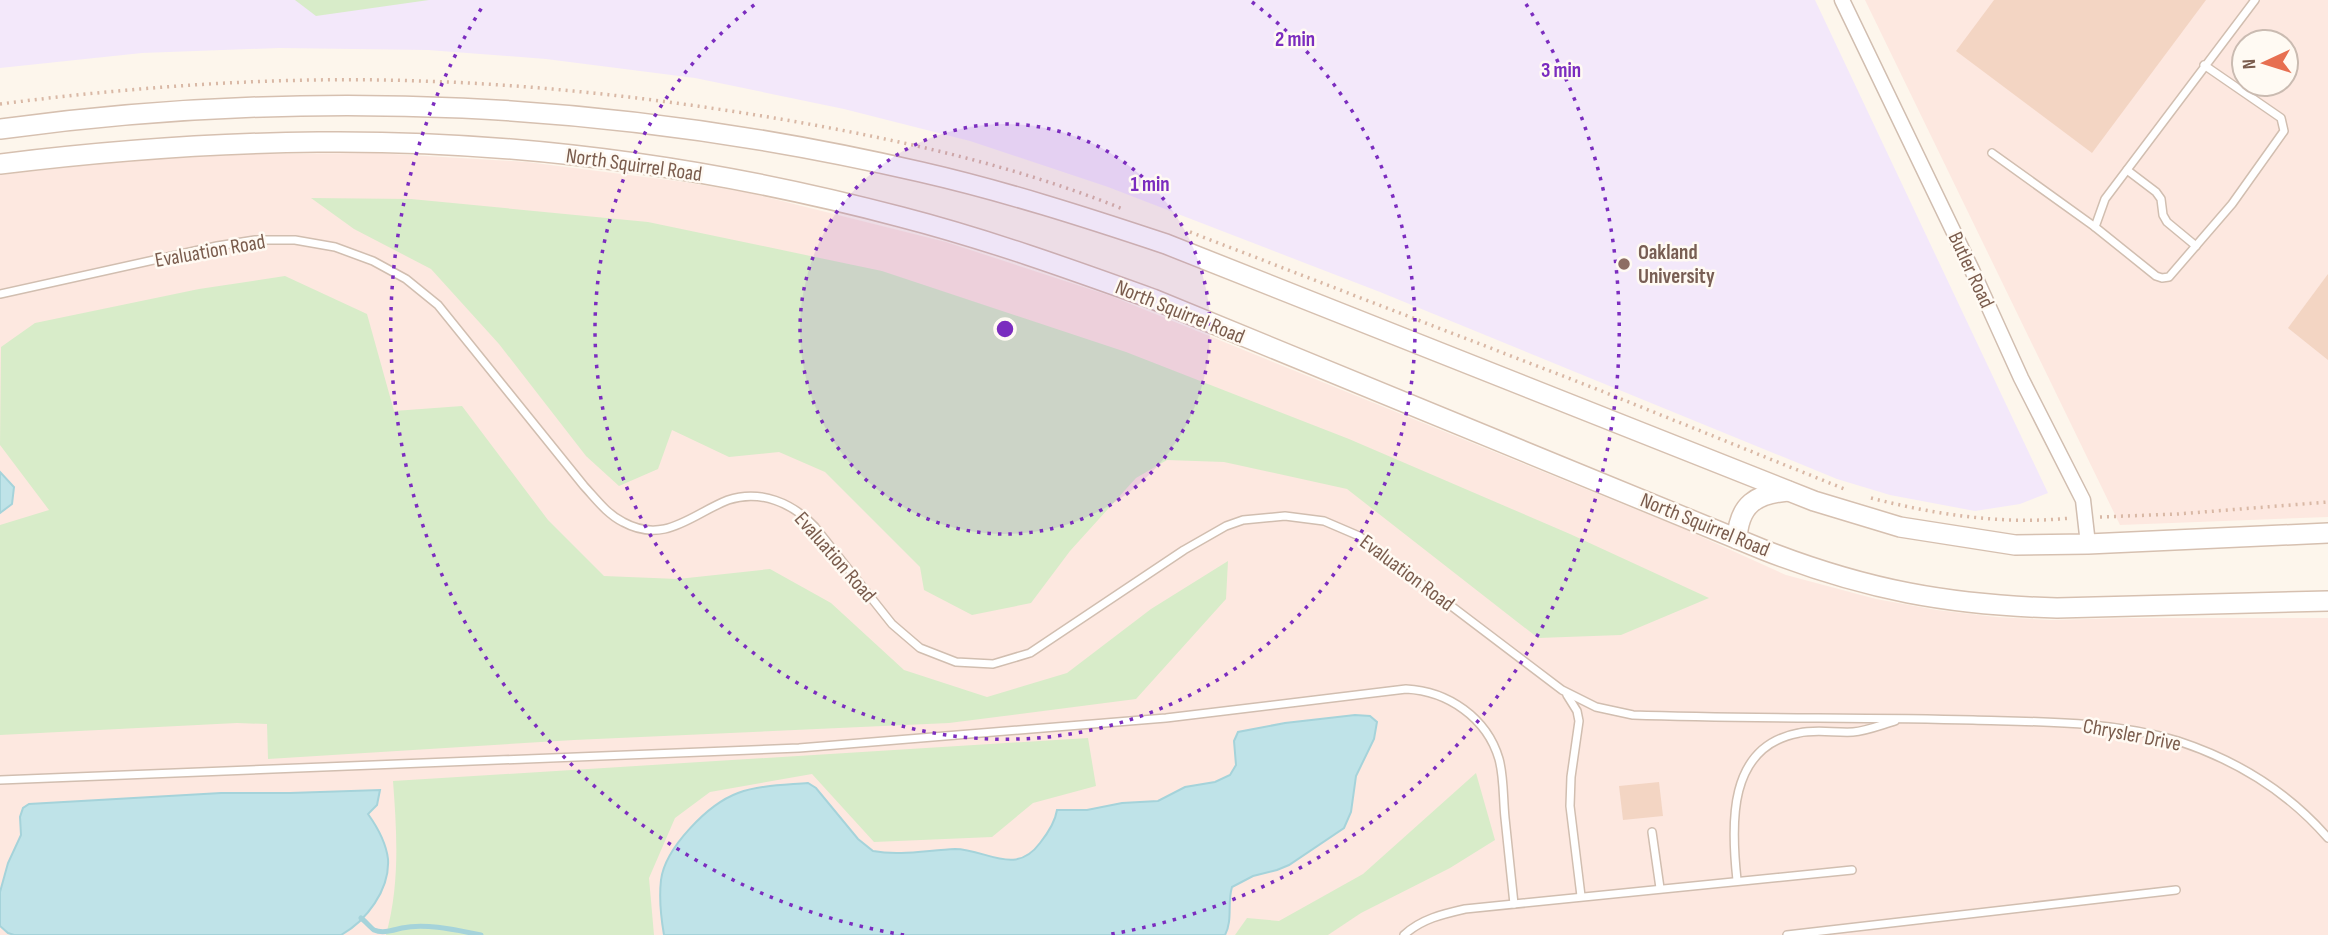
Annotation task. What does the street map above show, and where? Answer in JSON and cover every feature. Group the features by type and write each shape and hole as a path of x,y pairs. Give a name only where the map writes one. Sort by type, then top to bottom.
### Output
{"main road":[{"name":"North Squirrel Road","path":"0,129 159,111 305,105 421,105 554,114 695,129 861,159 1010,195 1166,244 1789,491 1869,519 1930,533 2015,545 2328,533"},
{"name":"North Squirrel Road","path":"0,164 191,145 321,142 524,150 663,168 833,200 969,237 1066,268 1153,299 1737,539 1847,580 1906,594 1966,603 2057,608 2328,601"},
{"path":"1737,539 1739,522 1747,506 1764,495 1789,491"}],"street":[{"name":"Butler Road","path":"1842,0 2021,378 2082,500 2087,518 2088,544"}],"lane":[{"path":"2095,227 2105,199 2255,0"},
{"path":"1992,153 2095,227 2155,276 2169,277 2232,204 2284,131 2281,118 2204,65"},
{"path":"2127,170 2156,192 2161,199 2163,215 2167,222 2196,246"},
{"name":"Evaluation Road","path":"0,294 255,240 295,240 335,247 373,261 406,279 438,305 583,486 609,514 625,524 642,529 663,530 679,526 729,500 751,496 769,498 790,506 804,515 815,527 892,624 920,648 956,662 993,664 1030,653 1202,538 1243,520 1285,516 1324,521 1359,536 1562,690 1579,701 1596,707 1633,715 1905,718"},
{"path":"0,780 799,748 1166,718 1406,689 1421,690 1448,698 1472,715 1489,736 1500,760 1514,904"},
{"name":"Evaluation Road","path":"1562,690 1572,701 1579,721 1570,806 1581,896"},
{"path":"1737,880 1734,853 1735,803 1746,771 1765,748 1795,733 1855,732 1905,718"},
{"name":"Chrysler Drive","path":"1905,718 2062,722 2139,732 2177,741 2215,755 2249,772 2281,793 2328,838"},
{"path":"1652,831 1660,888"},
{"path":"1404,935 1437,916 1465,909 1852,870"},
{"path":"1787,935 2176,890"}],"path":[{"path":"0,104 174,86 295,81 420,81 594,93 714,108 912,145 1014,171 1126,210"},
{"path":"1185,231 1581,383 1858,494"},
{"path":"1869,497 1922,510 1994,520 2069,519"},
{"path":"2105,517 2328,502"}],"shaded area":[{"name":"Oakland University","path":"0,0 1815,0 2048,493 2020,504 1975,511 1890,495 1837,479 1380,292 1108,187 970,141 844,109 695,78 546,59 428,50 279,48 142,53 0,68"},
{"path":"1865,0 2328,0 2328,517 2120,525"},
{"path":"376,153 527,162 684,182 750,193 946,242 1111,296 1684,529 1786,575 1876,599 1937,610 2050,620 2328,618 2328,935 0,935 0,175 123,161 250,154"}],"green space":[{"path":"295,0 429,0 316,16"},
{"path":"311,198 411,199 648,222 882,271 1126,352 1349,439 1570,534 1709,598 1621,635 1538,638 1347,489 1224,462 1167,460 1136,478 1070,551 1031,603 972,615 924,590 920,567 825,472 779,452 729,457 672,430 658,469 619,486 586,456 499,344 431,269 354,229"},
{"path":"285,276 367,314 394,411 462,406 548,520 604,576 678,579 770,569 831,603 904,670 987,697 1067,673 1151,609 1228,561 1226,599 1136,699 949,723 574,740 268,759 267,724 237,723 0,735 0,525 49,510 0,445 1,347 35,323 199,289"},
{"path":"1088,738 1096,786 1033,803 992,837 874,842 812,774 710,792 675,818 649,878 654,935 386,935 395,878 393,781"},
{"path":"1476,773 1495,840 1450,868 1361,913 1328,935 1235,935 1247,918 1279,921 1363,874"}],"water":[{"path":"0,472 14,487 12,504 0,513"},
{"path":"1355,715 1370,716 1377,722 1374,739 1356,776 1351,812 1344,828 1289,865 1253,876 1232,887 1229,923 1225,935 664,935 660,887 670,854 702,817 726,799 746,790 808,783 816,788 858,839 873,851 904,853 955,849 1010,860 1030,853 1040,843 1051,828 1057,810 1087,810 1122,803 1158,801 1185,787 1215,782 1230,775 1236,765 1234,741 1238,732 1285,723"},
{"path":"380,790 377,805 368,814 381,835 387,853 388,871 375,903 359,922 341,935 14,935 0,926 0,892 8,863 21,835 20,817 23,808 29,804 221,793"}],"building":[{"path":"1994,0 2206,0 2092,153 1956,51"},
{"path":"2328,274 2328,360 2288,328"},
{"path":"1659,782 1663,816 1623,820 1619,786"}],"waterway":[{"path":"361,918 374,930 381,932 421,926 481,935"}],"place":[{"name":"Oakland University","path":"1624,264"}]}
